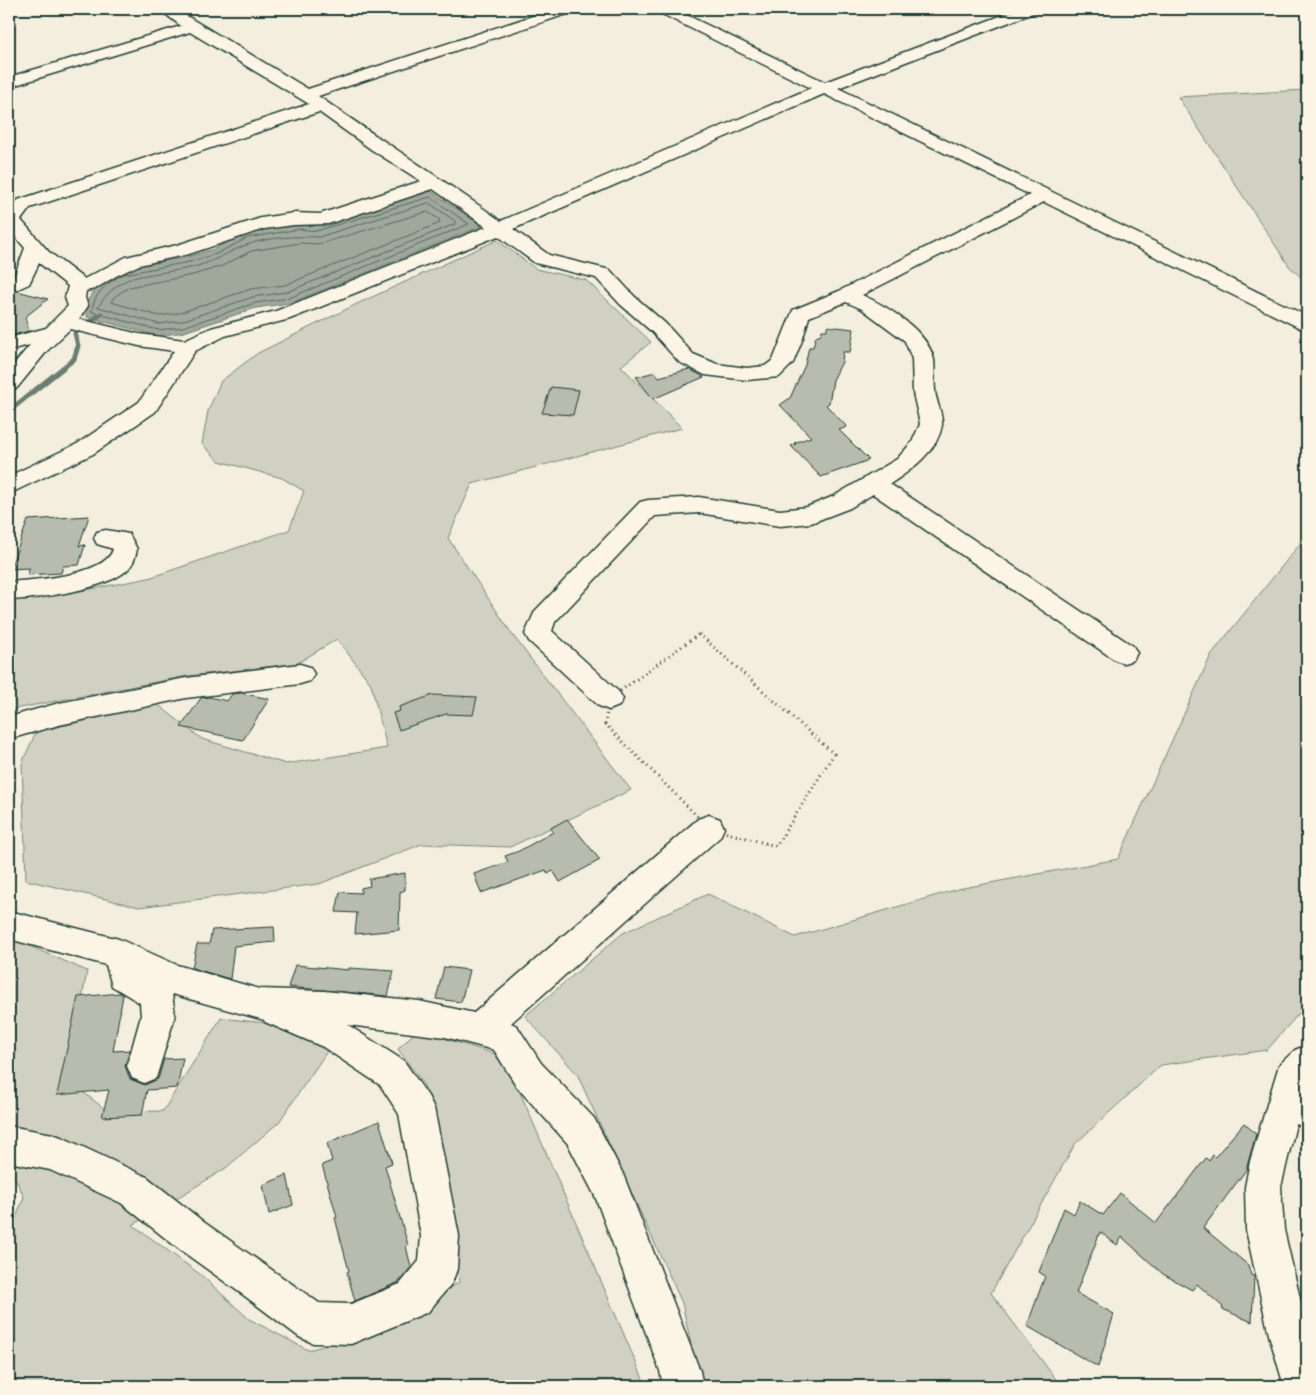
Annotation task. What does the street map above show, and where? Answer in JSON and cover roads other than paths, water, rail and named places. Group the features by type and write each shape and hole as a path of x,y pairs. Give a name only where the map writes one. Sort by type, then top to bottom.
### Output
{"street":[{"path":"166,9 192,27 313,100 435,182 542,259 603,274 627,300 659,328 686,358 713,370 746,374 770,372 782,363 793,338 800,314 846,295 1044,195"},
{"path":"435,182 321,220 294,219 260,224 182,250 132,261 88,285 78,284 35,248 10,219 24,204 568,9"},
{"path":"663,9 1307,324"},
{"path":"9,485 85,449 147,407 187,347 218,332 283,315 498,229 824,88 1031,9"},
{"path":"9,82 192,27"},
{"path":"9,287 22,280 35,248"},
{"path":"9,383 72,327 78,306 75,298 78,284"},
{"path":"609,700 538,634 544,618 648,508 699,506 780,518 811,515 842,502 874,484 905,464 922,445 931,424 924,393 923,359 914,338 869,305 846,295"},
{"path":"9,344 72,327 187,347"},
{"path":"874,484 1124,653"},
{"path":"9,591 21,591 90,578 111,569 122,560 125,549 120,540 106,538"},
{"path":"9,728 59,714 186,688 300,674"},
{"path":"479,1030 709,828"},
{"path":"9,925 119,954 172,979 259,1004 335,1036 392,1073 416,1108 440,1236 438,1268 414,1298 351,1324 313,1323 260,1283 192,1236 134,1190 54,1152 9,1144"},
{"path":"119,954 124,975 156,995 158,1016 144,1066"},
{"path":"259,1004 325,1007 419,1017 445,1021 505,1037 529,1075 581,1131 610,1187 680,1372 683,1386"},
{"path":"1299,1069 1307,1110"},
{"path":"1299,1069 1268,1161 1263,1187 1265,1230 1289,1335 1304,1386"}],"water":[{"path":"431,191 482,226 290,303 256,308 184,332 158,336 87,317 87,301 100,283 121,269 187,257 214,249 245,233 300,224 315,226"}],"waterway":[{"path":"9,411 74,359 78,346 75,333 101,314"}]}
